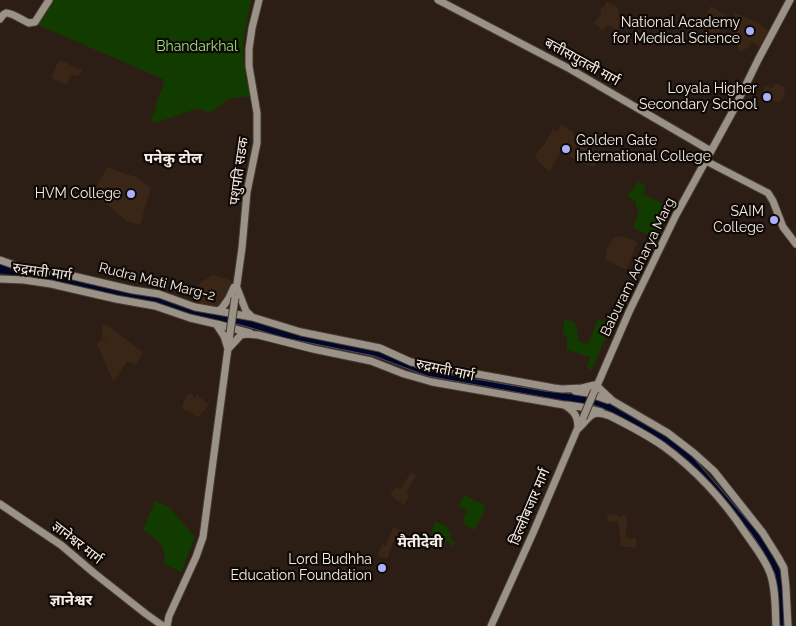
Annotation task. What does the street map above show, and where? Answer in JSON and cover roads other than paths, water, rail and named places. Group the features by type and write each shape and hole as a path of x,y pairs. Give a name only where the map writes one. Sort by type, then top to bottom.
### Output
{"street":[{"path":"3,15 11,14 32,23 35,22 49,0"},
{"name":"पशुपति सडक","path":"228,349 248,192 257,143 257,113 249,66 249,49 259,0"},
{"name":"बत्तीसपुतली मार्ग","path":"438,0 570,68 711,151"},
{"name":"Baburam Acharya Marg","path":"583,418 629,312 676,215 733,111 790,0"},
{"path":"706,161 768,192 782,227 796,244"},
{"name":"Rudra Mati Marg-2","path":"0,260 17,266 56,272 133,290 159,294 195,307 218,311 229,298 234,287 236,288"},
{"name":"रुद्रमती मार्ग","path":"0,279 51,284 155,306 190,318 313,349 372,361 404,374 432,382 601,412"},
{"path":"236,288 246,311 252,318"},
{"path":"218,311 252,318 301,332 380,348 417,364 588,393 613,401"},
{"path":"168,626 169,616 203,537 228,349 224,336 216,324"},
{"name":"रुद्रमती मार्ग","path":"228,349 241,335 258,335"},
{"path":"562,389 594,385 596,389 613,401 668,433 714,471 763,533 784,568 788,626"},
{"path":"564,405 575,413 578,420 578,429"},
{"path":"578,429 591,415 601,412 662,446 684,463 719,498 760,555 770,574 774,590 776,626"},
{"name":"डिल्लीबजार मार्ग","path":"491,626 583,418"},
{"name":"ज्ञानेश्वर मार्ग","path":"0,504 61,545 163,626"}],"water":[{"path":"219,313 371,348 419,369 544,391 586,395 609,403 669,438 691,455 765,541 778,562 782,576 785,626 779,626 775,574 751,533 718,494 656,439 623,418 590,404 581,404 427,376 374,356 285,338 218,320"}],"waterway":[{"path":"0,269 37,274 227,319"}],"place":[{"name":"National Academy for Medical Science","path":"750,31"},
{"name":"Loyala Higher Secondary School","path":"767,97"},
{"name":"Golden Gate International College","path":"566,149"},
{"name":"HVM College","path":"131,194"},
{"name":"SAIM College","path":"774,220"},
{"name":"Lord Budhha Education Foundation","path":"382,568"}],"district":[{"name":"पनेकु टोल","path":"173,158"},
{"name":"मैतीदेवी","path":"420,542"},
{"name":"ज्ञानेश्वर","path":"71,600"}],"park label":[{"name":"Bhandarkhal","path":"197,47"}]}
